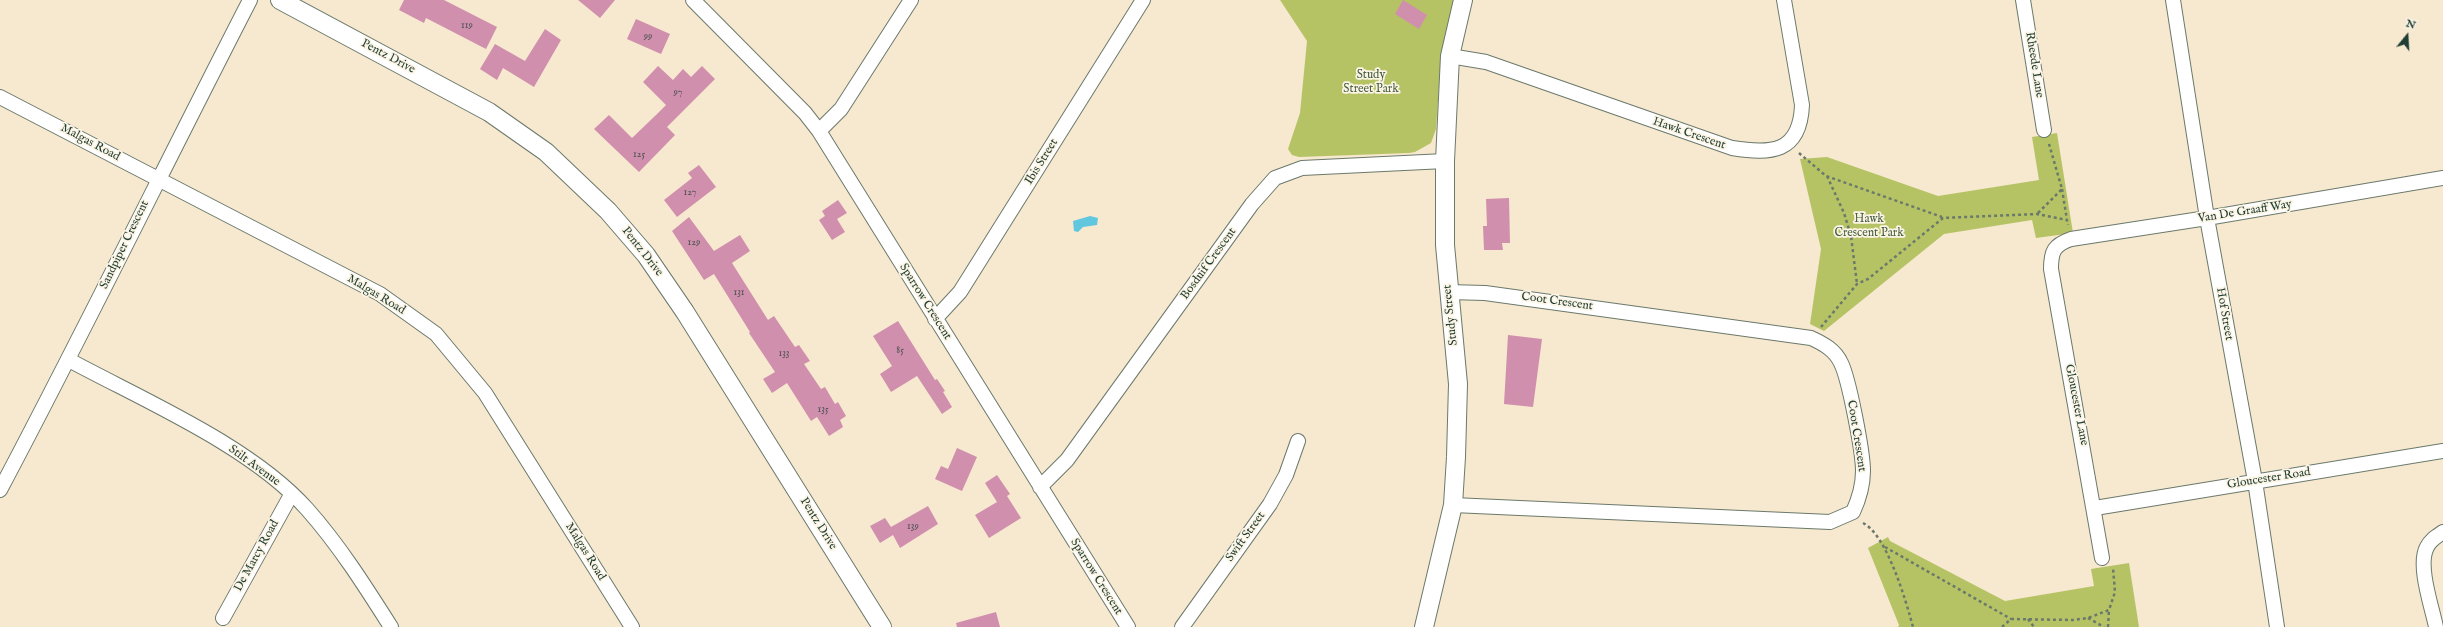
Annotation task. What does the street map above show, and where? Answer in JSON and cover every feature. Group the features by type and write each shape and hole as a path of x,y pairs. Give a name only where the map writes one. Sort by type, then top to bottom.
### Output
{"street":[{"name":"Sandpiper Crescent","path":"0,490 69,360 158,179 250,0"},
{"name":"Pentz Drive","path":"280,0 489,112 546,152 608,211 646,255 685,312 882,627"},
{"name":"Sparrow Crescent","path":"692,0 805,114 818,131 1128,627"},
{"path":"818,131 841,109 911,0"},
{"name":"Ibis Street","path":"935,319 960,292 1143,0"},
{"name":"Study Street","path":"1424,627 1437,581 1453,505 1459,412 1445,245 1444,161 1450,56 1463,0"},
{"path":"1784,0 1802,105 1800,124 1787,144"},
{"name":"Rheede Lane","path":"2023,0 2044,130"},
{"name":"Hof Street","path":"2173,0 2207,218 2255,481 2277,627"},
{"name":"Hawk Crescent","path":"1450,56 1486,62 1732,148 1761,153 1787,144"},
{"name":"Malgas Road","path":"0,97 380,294 436,334 485,393 632,627"},
{"name":"Bosduif Crescent","path":"1040,487 1067,460 1252,204 1275,178 1302,168 1444,161"},
{"name":"Van De Graaff Way","path":"2052,252 2056,245 2071,239 2207,218 2443,178"},
{"name":"Gloucester Lane","path":"2052,252 2051,268 2095,508 2107,560"},
{"name":"Coot Crescent","path":"1448,292 1493,294 1800,336 1814,340 1829,347 1841,362 1847,377 1863,470 1862,488 1853,512"},
{"name":"Stilt Avenue","path":"69,360 220,442 264,471 306,508 358,574 391,627"},
{"name":"Swift Street","path":"1182,627 1270,504 1286,475 1298,441"},
{"name":"Gloucester Road","path":"2095,508 2443,451"},
{"name":"De Marcy Road","path":"222,618 291,494"},
{"path":"1453,505 1830,522 1853,512"},
{"path":"2436,627 2423,558 2427,546 2434,538 2443,532"}],"path":[{"path":"2044,130 2062,188 2071,239"},
{"path":"1787,144 1826,176 1943,218 2038,214 2067,220"},
{"path":"1826,176 1844,213 1851,236 1858,284"},
{"path":"2038,214 2062,188"},
{"path":"1814,340 1824,321 1858,284 1868,279 1943,218"},
{"path":"1853,512 1858,520 1875,532 1885,547 1913,627"},
{"path":"1885,547 2011,619 2066,620 2088,618 2109,610"},
{"path":"2107,560 2115,592 2109,610 2108,627"},
{"path":"2088,618 2104,627"},
{"path":"2002,627 2011,619"},
{"path":"2028,619 2034,627"}],"green space":[{"name":"Study Street Park","path":"1280,0 1454,0 1440,72 1436,129 1431,143 1415,152 1409,153 1299,157 1292,155 1288,149 1300,113 1307,41"},
{"name":"Hawk Crescent Park","path":"2057,133 2073,233 2036,238 2032,220 1944,234 1824,331 1810,324 1821,249 1800,159 1827,157 1938,196 2039,180 2032,137"},
{"path":"1888,537 1890,541 2005,601 2094,586 2091,569 2129,563 2139,627 1898,627 1899,625 1868,548"}],"water":[{"path":"1090,216 1098,218 1097,225 1083,227 1078,232 1074,231 1073,221"}],"building":[{"path":"404,0 444,0 497,27 486,49 426,18 424,23 399,10"},
{"path":"578,0 615,0 600,18"},
{"path":"1403,0 1427,15 1419,29 1395,14"},
{"path":"636,19 670,34 661,54 627,39"},
{"path":"545,29 561,40 534,87 503,68 497,80 480,69 495,44 525,61"},
{"path":"658,66 673,80 683,69 691,77 702,66 715,79 667,127 675,135 639,172 594,129 609,115 632,138 656,115 666,105 643,82"},
{"path":"699,165 716,187 677,217 664,200 692,178 688,173"},
{"path":"1509,198 1510,243 1502,243 1503,250 1484,250 1483,226 1487,226 1486,199"},
{"path":"838,200 847,213 837,219 845,232 832,240 819,220 825,216 822,211"},
{"path":"689,217 714,251 740,235 750,251 732,263 768,320 774,316 795,347 799,345 810,361 804,364 821,389 825,387 835,404 838,402 846,416 840,420 843,427 829,436 817,417 811,421 787,383 772,393 763,379 775,372 749,333 750,332 714,274 704,280 672,231"},
{"path":"898,321 935,380 937,379 945,391 943,392 952,407 942,414 917,376 891,392 880,374 892,366 873,336"},
{"path":"1508,335 1542,339 1533,407 1504,404"},
{"path":"957,448 977,457 962,491 935,479 941,466 948,469"},
{"path":"997,475 1010,494 1007,496 1021,518 989,538 975,515 997,502 985,483"},
{"path":"928,506 938,524 900,548 893,535 880,543 870,526 885,518 891,527"},
{"path":"996,612 1000,627 957,627 956,623"}]}
